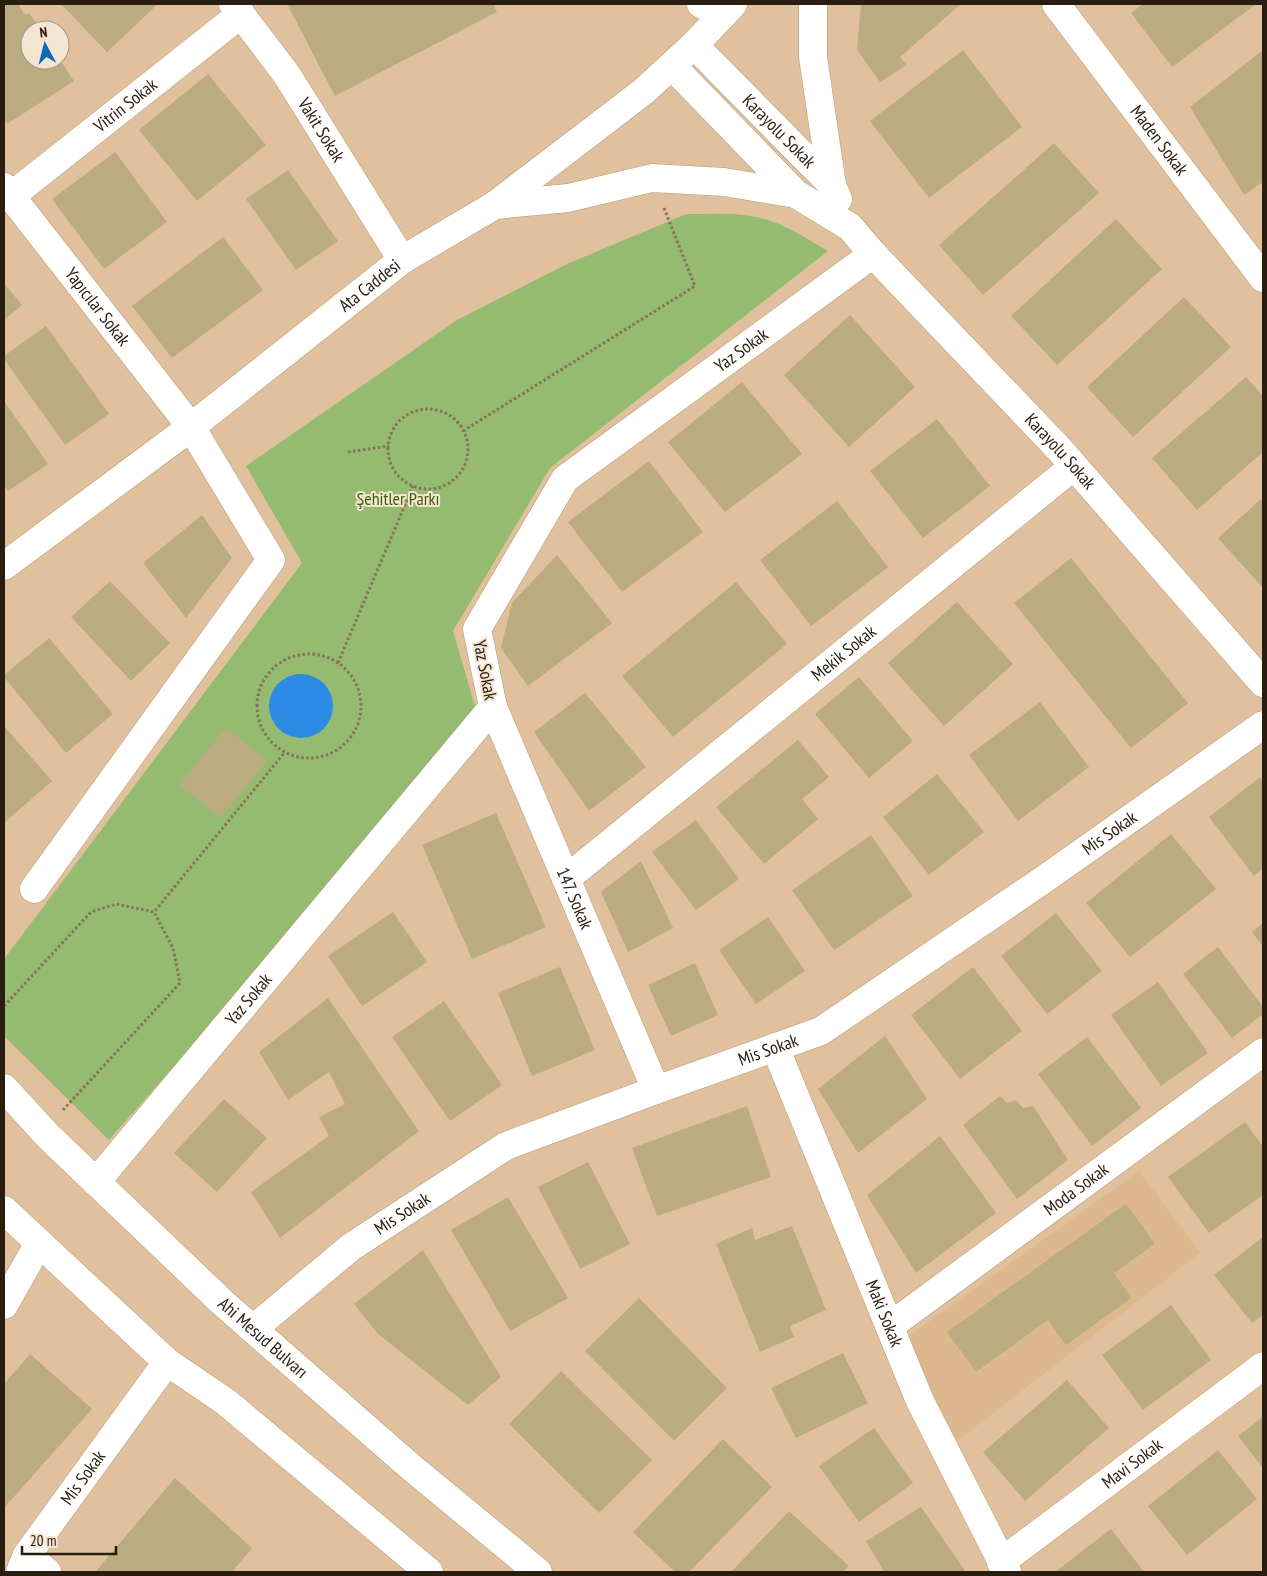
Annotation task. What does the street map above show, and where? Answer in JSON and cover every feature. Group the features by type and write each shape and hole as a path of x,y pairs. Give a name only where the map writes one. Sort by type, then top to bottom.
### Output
{"street":[{"path":"813,4 813,57 832,186"},
{"name":"Maden Sokak","path":"1056,4 1263,278"},
{"name":"Ata Caddesi","path":"4,566 190,427 402,260 495,205 644,91 694,45 719,7"},
{"name":"Vitrin Sokak","path":"7,191 237,9"},
{"name":"Vakit Sokak","path":"237,9 287,75 402,260"},
{"name":"Karayolu Sokak","path":"694,45 832,186 850,228"},
{"name":"Karayolu Sokak","path":"672,66 796,194 850,228 1074,466 1263,683"},
{"path":"495,205 568,198 652,178 724,182 796,194"},
{"name":"Yapıcılar Sokak","path":"7,191 190,427 271,560 34,889"},
{"name":"Yaz Sokak","path":"96,1182 494,707 477,629 565,479 873,254"},
{"name":"Mekik Sokak","path":"566,879 1074,466"},
{"name":"147. Sokak","path":"494,707 656,1090"},
{"name":"Mis Sokak","path":"253,1329 351,1247 506,1146 821,1031 1043,880 1263,725"},
{"name":"Maki Sokak","path":"775,1047 920,1401 1004,1567"},
{"name":"Moda Sokak","path":"890,1326 1263,1052"},
{"name":"Ahi Mesud Bulvarı","path":"4,1088 43,1131 223,1303 412,1468 538,1572"},
{"path":"4,1210 167,1362 226,1402 429,1572"},
{"path":"4,1305 40,1243"},
{"name":"Mis Sokak","path":"23,1564 167,1362"},
{"name":"Mavi Sokak","path":"1004,1567 1263,1366"},
{"path":"23,1564 47,1572"}],"path":[{"path":"463,431 695,286 652,178"},
{"path":"431,410 444,413 456,420 468,443 467,457 462,469 454,480 430,489 413,486 396,473 390,462 388,446 396,425 406,416 418,411 431,410"},
{"path":"348,452 388,446"},
{"path":"338,663 413,486"},
{"path":"312,654 330,658 338,663 355,680 361,697 361,714 356,730 345,743 331,753 314,758 297,757 286,752 269,738 260,724 257,707 260,690 267,675 279,663 295,656 312,654"},
{"path":"154,912 286,752"},
{"path":"4,1006 91,912 116,904 154,912 174,948 180,983 43,1131"}],"shaded area":[{"path":"1139,1171 1200,1253 956,1442 906,1338"}],"green space":[{"name":"Şehitler Parkı","path":"686,214 733,214 761,218 787,228 828,251 550,468 453,631 475,706 240,991 109,1140 4,1036 4,959 302,563 246,466 457,320 567,264"}],"water":[{"path":"301,674 313,676 324,683 331,694 333,706 331,718 324,729 313,736 301,738 289,736 278,729 271,718 269,706 271,694 278,683 289,676"}],"building":[{"path":"4,4 18,4 25,15 29,13 34,20 20,20 20,70 67,70 74,81 7,124 4,119"},
{"path":"61,4 158,4 107,52"},
{"path":"287,4 493,4 497,12 335,96"},
{"path":"861,4 961,4 900,57 907,65 880,82 857,50"},
{"path":"1143,4 1256,4 1172,67 1131,13"},
{"path":"963,50 1022,127 929,198 870,121"},
{"path":"1263,50 1263,182 1244,195 1190,107"},
{"path":"208,74 266,145 197,201 139,130"},
{"path":"1054,143 1099,193 983,295 939,245"},
{"path":"115,152 167,222 104,269 52,199"},
{"path":"288,170 338,241 296,270 246,199"},
{"path":"1116,219 1162,269 1057,365 1011,316"},
{"path":"223,237 263,290 172,358 132,306"},
{"path":"4,283 22,305 4,320"},
{"path":"1184,297 1231,347 1133,437 1087,387"},
{"path":"850,315 915,387 849,447 784,375"},
{"path":"46,326 109,414 65,445 4,359 4,356"},
{"path":"1246,377 1263,396 1263,452 1197,510 1152,458"},
{"path":"742,382 802,454 725,512 668,442"},
{"path":"4,401 48,464 8,491 4,485"},
{"path":"937,419 990,486 923,538 870,471"},
{"path":"649,461 703,532 622,592 568,522"},
{"path":"1261,499 1263,502 1263,588 1218,538"},
{"path":"837,501 888,567 811,626 760,560"},
{"path":"202,515 232,558 186,618 143,563"},
{"path":"557,555 612,623 528,686 501,648 512,603"},
{"path":"1071,558 1188,703 1131,748 1014,603"},
{"path":"110,581 170,643 131,681 71,617"},
{"path":"736,582 787,644 673,737 622,676"},
{"path":"957,602 1013,664 944,726 888,663"},
{"path":"49,638 113,714 66,753 4,677 4,675"},
{"path":"859,677 913,741 869,778 815,714"},
{"path":"585,693 646,767 589,811 534,732"},
{"path":"1040,702 1089,767 1018,821 969,755"},
{"path":"4,726 52,781 5,822 4,821"},
{"path":"226,727 267,761 221,818 179,785"},
{"path":"798,740 829,777 802,799 818,819 764,864 716,807"},
{"path":"937,774 984,832 929,875 883,817"},
{"path":"1260,777 1263,781 1263,868 1254,876 1209,817"},
{"path":"496,813 546,927 472,959 422,845"},
{"path":"696,820 739,879 696,910 652,852"},
{"path":"1171,834 1216,889 1130,957 1086,903"},
{"path":"871,835 913,896 834,950 792,890"},
{"path":"641,861 673,928 628,952 601,892"},
{"path":"393,912 427,962 362,1006 328,956"},
{"path":"1056,913 1102,971 1047,1014 1001,956"},
{"path":"768,917 805,971 756,1004 719,950"},
{"path":"1263,923 1263,947 1252,932"},
{"path":"1218,947 1263,1007 1263,1014 1232,1038 1183,974"},
{"path":"695,963 718,1015 671,1036 648,985"},
{"path":"560,967 595,1050 532,1076 498,993"},
{"path":"973,967 1022,1031 960,1079 911,1015"},
{"path":"1158,982 1208,1053 1161,1086 1111,1015"},
{"path":"328,998 419,1131 280,1238 251,1192 329,1136 319,1117 345,1104 329,1072 288,1100 259,1052"},
{"path":"444,1001 502,1085 450,1121 392,1037"},
{"path":"885,1036 927,1099 858,1153 818,1089"},
{"path":"1087,1037 1141,1108 1092,1146 1038,1074"},
{"path":"1000,1096 1007,1103 1016,1100 1023,1108 1033,1106 1068,1160 1017,1199 963,1125"},
{"path":"224,1099 267,1138 217,1192 174,1153"},
{"path":"747,1106 771,1177 657,1216 632,1148"},
{"path":"1245,1122 1263,1147 1263,1195 1209,1233 1168,1177"},
{"path":"940,1136 996,1213 916,1273 867,1195"},
{"path":"588,1162 630,1244 580,1269 538,1187"},
{"path":"508,1197 568,1298 510,1331 451,1230"},
{"path":"1126,1204 1155,1244 1114,1273 1131,1298 1066,1345 1048,1320 976,1372 947,1332"},
{"path":"792,1226 826,1310 790,1326 794,1337 760,1352 716,1244 752,1228 755,1240"},
{"path":"1263,1237 1263,1315 1252,1323 1214,1275"},
{"path":"423,1250 501,1377 468,1405 378,1334 354,1304"},
{"path":"639,1298 727,1388 674,1441 585,1351"},
{"path":"1171,1305 1211,1360 1143,1410 1102,1355"},
{"path":"843,1353 868,1403 796,1438 771,1388"},
{"path":"30,1354 92,1409 4,1508 4,1384"},
{"path":"561,1371 652,1460 599,1513 509,1424"},
{"path":"1067,1380 1109,1428 1025,1501 983,1452"},
{"path":"1263,1417 1263,1468 1238,1436"},
{"path":"874,1428 913,1483 859,1522 819,1466"},
{"path":"723,1439 772,1487 689,1572 675,1572 633,1532"},
{"path":"1218,1450 1257,1499 1187,1555 1148,1506"},
{"path":"175,1478 252,1548 232,1572 99,1572 97,1570"},
{"path":"921,1507 966,1572 884,1572 866,1541"},
{"path":"789,1511 849,1566 843,1572 731,1572"},
{"path":"1111,1529 1144,1572 1055,1572"}]}
